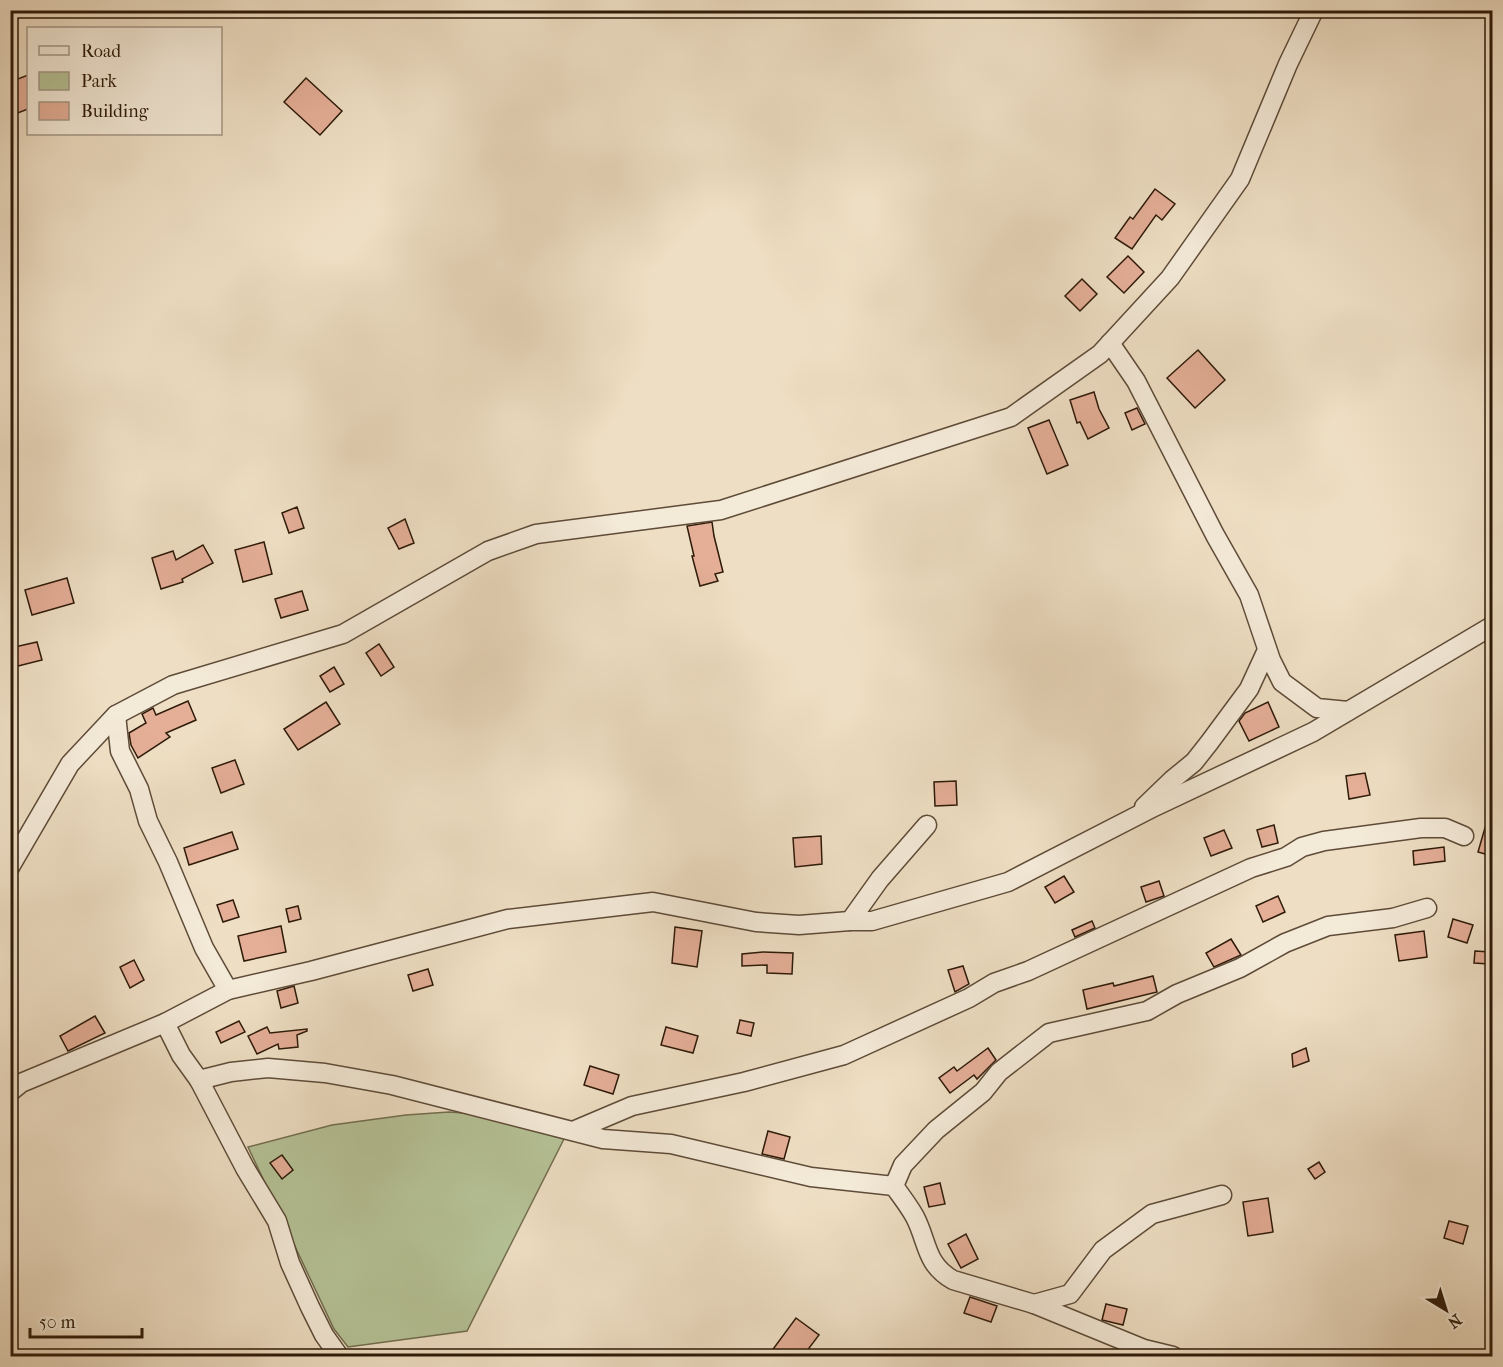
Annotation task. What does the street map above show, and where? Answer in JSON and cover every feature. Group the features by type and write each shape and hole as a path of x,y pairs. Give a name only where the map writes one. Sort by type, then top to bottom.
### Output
{"street":[{"path":"10,867 70,764 116,715 173,685 343,634 488,551 536,534 721,510 1011,417 1100,354 1170,278 1240,179 1288,63 1314,10"},
{"path":"1110,343 1136,381 1215,535 1249,595 1282,682 1317,708 1348,711"},
{"path":"10,1092 21,1083 165,1023 228,990 311,971 508,919 652,902 756,922 799,925 872,921 1008,882 1133,818 1313,732 1492,626"},
{"path":"1133,818 1204,750 1249,689 1268,650"},
{"path":"116,715 120,751 139,789 148,821 204,948 228,990"},
{"path":"849,921 880,879 927,825"},
{"path":"573,1131 632,1106 744,1083 844,1055 969,998 994,983 1028,971 1251,868 1286,857 1302,847 1324,841 1421,828 1445,828 1464,836"},
{"path":"894,1186 903,1165 929,1137 983,1092 999,1072 1049,1033 1148,1011 1177,994 1240,968 1285,944 1328,926 1393,918 1427,908"},
{"path":"165,1023 277,1221 290,1263 310,1307 324,1335 339,1356"},
{"path":"199,1080 231,1072 268,1068 325,1072 392,1085 603,1138 671,1144 811,1177 894,1186"},
{"path":"894,1186 916,1219 931,1260 941,1273 953,1280 1034,1304 1144,1349 1173,1356"},
{"path":"1034,1304 1070,1294 1103,1250 1152,1214 1222,1195"}],"green space":[{"path":"449,1112 478,1114 565,1137 467,1331 348,1347 334,1329 248,1147 332,1125"}],"building":[{"path":"27,75 27,109 10,116 10,82"},
{"path":"306,78 342,111 320,135 284,102"},
{"path":"1155,189 1175,204 1162,220 1156,215 1132,249 1115,238 1130,217 1133,219"},
{"path":"1128,256 1144,272 1124,293 1107,277"},
{"path":"1082,279 1097,294 1080,311 1065,296"},
{"path":"1198,350 1225,380 1195,408 1167,378"},
{"path":"1094,392 1099,409 1109,428 1088,439 1080,422 1077,423 1070,400"},
{"path":"1137,408 1145,424 1132,430 1125,413"},
{"path":"1049,420 1068,465 1047,474 1028,428"},
{"path":"297,507 304,528 289,533 282,513"},
{"path":"405,519 414,543 399,549 388,528"},
{"path":"712,522 723,572 715,574 718,581 700,586 687,526"},
{"path":"264,542 272,574 243,582 235,550"},
{"path":"203,545 213,563 182,579 183,582 161,589 152,558 173,551 176,560"},
{"path":"67,578 74,603 32,615 25,590"},
{"path":"302,591 308,610 281,618 275,599"},
{"path":"37,642 42,660 10,668 10,648"},
{"path":"379,644 394,667 381,676 366,653"},
{"path":"334,667 344,684 330,692 320,676"},
{"path":"188,701 196,720 166,733 170,737 138,758 131,745 129,733 146,723 142,714 153,708 156,715"},
{"path":"326,702 340,724 298,750 284,729"},
{"path":"1268,702 1279,727 1249,741 1239,721 1245,713"},
{"path":"235,760 244,784 221,793 212,768"},
{"path":"1365,773 1370,795 1349,799 1346,776"},
{"path":"956,781 957,805 935,806 934,782"},
{"path":"1489,814 1492,814 1492,856 1478,852"},
{"path":"1274,825 1278,843 1262,847 1257,830"},
{"path":"1224,830 1232,848 1211,856 1204,838"},
{"path":"232,832 238,849 189,865 184,848"},
{"path":"821,836 822,864 795,867 793,838"},
{"path":"1444,847 1445,861 1414,865 1413,851"},
{"path":"1064,876 1074,892 1055,903 1045,887"},
{"path":"1159,881 1164,896 1146,902 1141,887"},
{"path":"1278,896 1285,912 1263,922 1256,906"},
{"path":"233,900 239,917 223,922 217,905"},
{"path":"298,906 301,919 289,922 286,909"},
{"path":"1453,919 1473,925 1467,943 1448,937"},
{"path":"1092,921 1095,928 1075,937 1072,930"},
{"path":"281,926 286,952 244,961 238,936"},
{"path":"675,927 702,931 697,967 672,963"},
{"path":"1424,931 1427,957 1399,961 1395,935"},
{"path":"1231,939 1241,955 1214,967 1206,953"},
{"path":"1475,951 1490,952 1489,964 1474,963"},
{"path":"793,953 792,974 767,973 767,965 742,966 742,954"},
{"path":"134,960 144,980 130,988 120,967"},
{"path":"963,966 969,984 955,992 948,970"},
{"path":"428,969 433,985 413,991 408,975"},
{"path":"1153,976 1157,992 1087,1009 1083,990 1113,983 1114,986"},
{"path":"294,986 298,1003 281,1008 277,991"},
{"path":"95,1016 105,1033 68,1051 60,1036"},
{"path":"740,1020 754,1023 751,1036 737,1033"},
{"path":"239,1021 245,1032 221,1043 216,1032"},
{"path":"267,1027 270,1033 307,1029 307,1031 297,1035 298,1047 279,1049 278,1044 257,1054 248,1036"},
{"path":"666,1027 698,1036 693,1053 661,1045"},
{"path":"988,1048 996,1060 977,1079 974,1075 950,1093 939,1078 954,1067 957,1071"},
{"path":"1306,1048 1309,1061 1293,1067 1292,1054"},
{"path":"590,1066 619,1075 613,1094 584,1085"},
{"path":"768,1131 790,1137 784,1159 762,1154"},
{"path":"282,1155 293,1170 282,1179 270,1163"},
{"path":"1319,1162 1325,1172 1315,1179 1308,1169"},
{"path":"940,1183 945,1204 929,1207 924,1187"},
{"path":"1268,1198 1273,1232 1248,1236 1243,1202"},
{"path":"1449,1221 1468,1226 1463,1244 1444,1238"},
{"path":"966,1234 978,1259 961,1268 948,1244"},
{"path":"970,1297 997,1306 991,1322 964,1313"},
{"path":"1106,1304 1127,1309 1123,1325 1102,1320"},
{"path":"796,1318 819,1335 803,1356 768,1356"}]}
